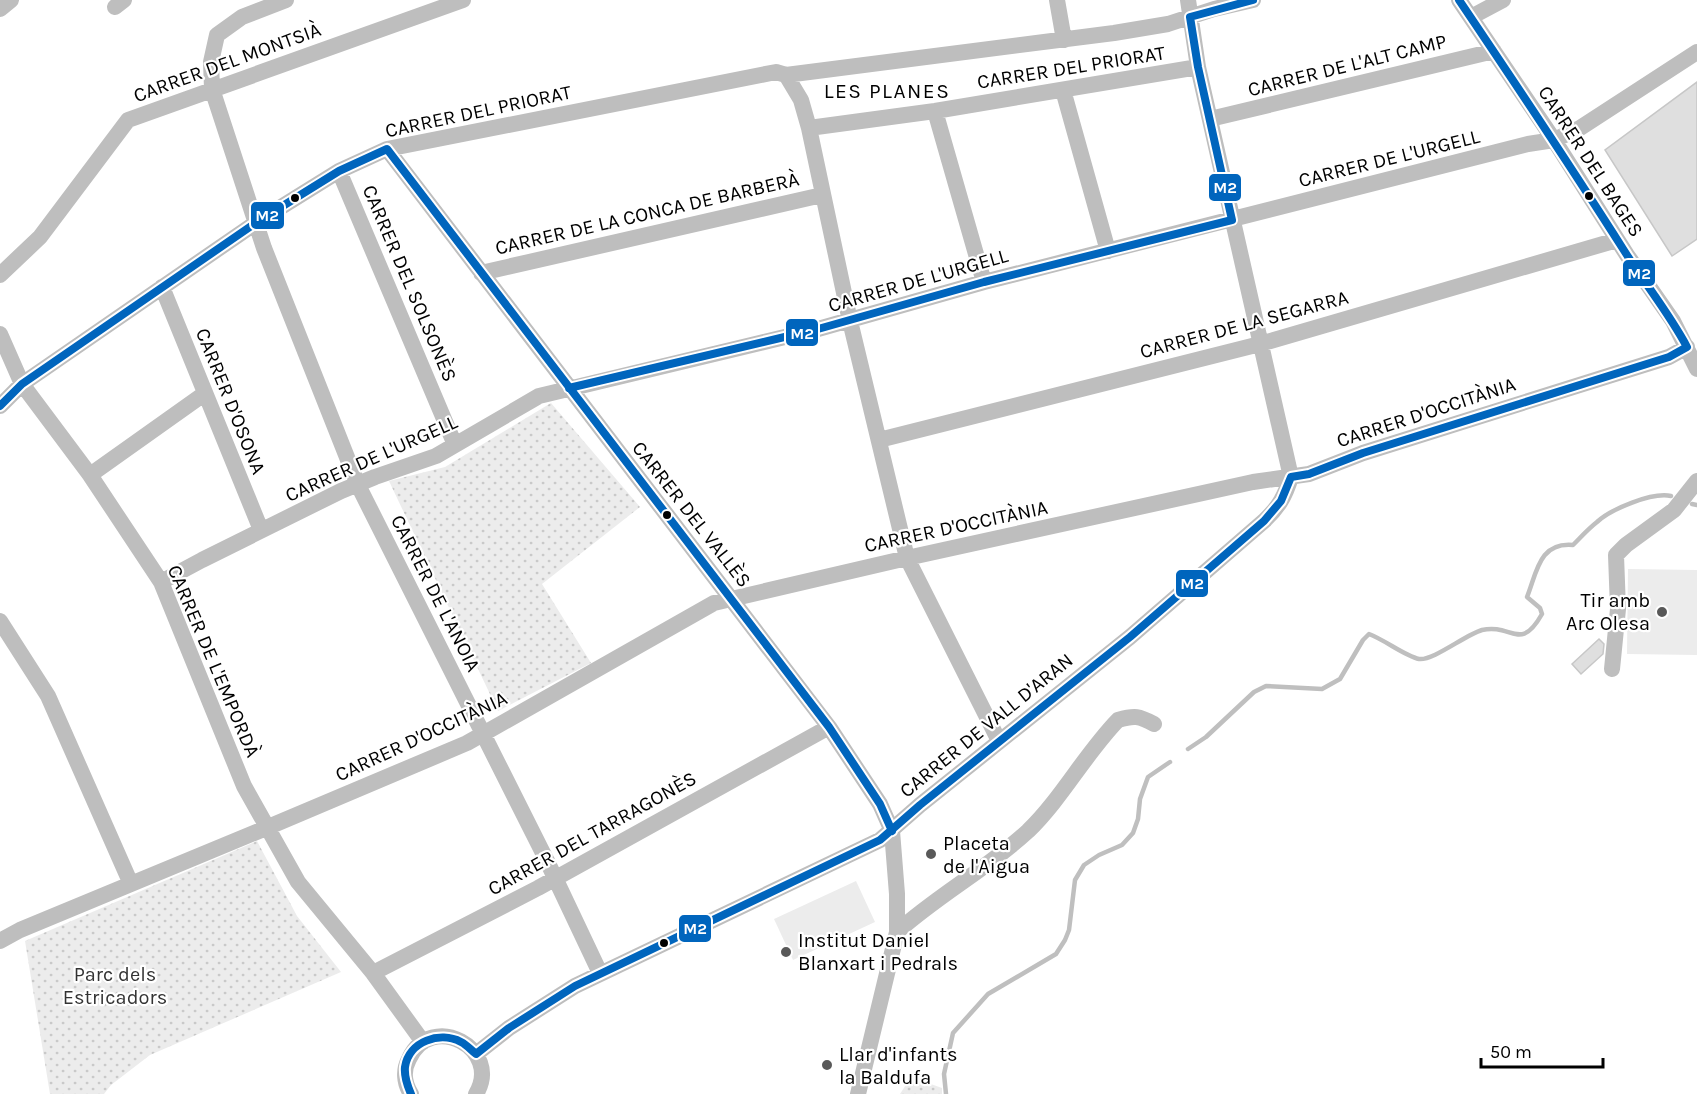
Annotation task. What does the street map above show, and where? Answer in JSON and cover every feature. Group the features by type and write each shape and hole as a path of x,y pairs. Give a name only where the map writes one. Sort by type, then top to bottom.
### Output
{"street":[{"path":"0,9 11,0"},
{"name":"CARRER DE L'ANOIA","path":"286,0 242,17 217,35 211,62 212,89 264,248 358,485 555,878 600,973"},
{"name":"CARRER DEL MONTSIÀ","path":"0,275 40,237 128,120 464,0"},
{"path":"1057,0 1064,40"},
{"name":"CARRER DEL PRIORAT","path":"0,406 22,384 256,222 339,171 387,149 776,72 786,75 1064,40 1168,24 1189,8 1253,0"},
{"name":"CARRER DEL BAGES","path":"1459,0 1673,321 1697,369"},
{"path":"1471,16 1503,0"},
{"path":"1189,8 1198,68 1291,477"},
{"name":"CARRER DE L'ALT CAMP","path":"1210,119 1494,51"},
{"name":"CARRER DE L'URGELL","path":"161,582 261,530 358,485 436,456 539,396 850,321 984,282 1528,144 1554,140 1580,128 1697,52"},
{"name":"CARRER DEL PRIORAT","path":"809,128 935,111 1198,68"},
{"path":"786,75 801,100 809,128 850,321 907,558 999,741"},
{"path":"1063,90 1108,251"},
{"path":"935,111 984,282"},
{"name":"CARRER DEL VALLÈS","path":"387,149 829,727 880,804 892,831 897,894 897,932 858,1094"},
{"name":"CARRER DEL SOLSONÈS","path":"339,171 455,445"},
{"name":"CARRER DE LA CONCA DE BARBERÀ","path":"481,273 822,195"},
{"name":"CARRER DE LA SEGARRA","path":"879,440 1260,344 1617,240"},
{"name":"CARRER D'OSONA","path":"162,287 261,530"},
{"name":"CARRER DE L'EMPORDÀ","path":"0,334 22,384 90,475 161,582 244,786 298,882 373,973 423,1042"},
{"name":"CARRER D'OCCITÀNIA","path":"0,940 483,734 703,610 731,598 1253,482 1309,474 1363,453 1669,357 1687,346"},
{"path":"90,475 204,394"},
{"name":"CARRER DE VALL D'ARAN","path":"476,1054 509,1028 575,986 871,846 1130,637 1278,509 1291,477"},
{"path":"1612,669 1618,609 1616,555 1674,510 1697,481"},
{"path":"0,621 48,696 131,884"},
{"path":"897,932 922,909 991,863 1029,830 1118,720 1140,717 1155,724"},
{"name":"CARRER DEL TARRAGONÈS","path":"373,973 555,878 829,727"},
{"path":"411,1094 405,1079 407,1062 412,1052 423,1042 434,1037 451,1036 467,1044 476,1054 482,1071 476,1094"}],"green space":[{"path":"551,403 640,507 542,584 591,663 498,711 389,481 445,467"},
{"name":"Tir amb Arc Olesa","path":"1628,569 1697,570 1697,655 1627,654"},
{"name":"Parc dels Estricadors","path":"257,841 297,916 341,972 150,1055 111,1085 104,1094 50,1094 25,941"},
{"path":"856,881 875,922 793,960 774,919"},
{"path":"911,1077 942,1088 942,1094 900,1094"}],"building":[{"path":"1697,82 1697,239 1672,256 1605,150"},
{"path":"1599,639 1604,644 1603,654 1581,674 1572,664"}],"waterway":[{"path":"1188,749 1206,737 1254,692 1266,686 1322,689 1340,679 1369,634 1408,655 1425,659 1482,630 1501,630 1515,634 1528,632 1542,614 1540,608 1527,597 1537,569 1546,554 1553,548 1573,545 1603,517 1622,507 1643,499 1663,495 1671,496"},
{"path":"1692,504 1697,505"},
{"path":"946,1094 944,1074 953,1033 988,994 1056,954 1069,930 1075,880 1084,865 1099,855 1122,845 1133,833 1138,819 1140,799 1148,777 1170,762"}],"transit line":[{"name":"M2","path":"569,388 818,329 984,282 1232,220 1198,67 1190,17 1253,0"},
{"name":"M2","path":"411,1094 406,1081 405,1067 412,1051 419,1045 435,1038 453,1039 463,1043 476,1054 509,1028 575,986 880,840 920,805 1130,637 1264,521 1281,501 1291,477 1309,474 1363,453 1669,357 1687,347 1665,310 1459,0"},
{"name":"M2","path":"0,406 22,384 257,222 339,171 387,149 829,727 880,804 892,831"}],"place":[{"name":"Tir amb Arc Olesa","path":"1662,612"},
{"name":"Placeta de l'Aigua","path":"931,854"},
{"name":"Institut Daniel Blanxart i Pedrals","path":"786,952"},
{"name":"Llar d'infants la Baldufa","path":"827,1065"}],"district":[{"name":"LES PLANES","path":"887,91"}]}
